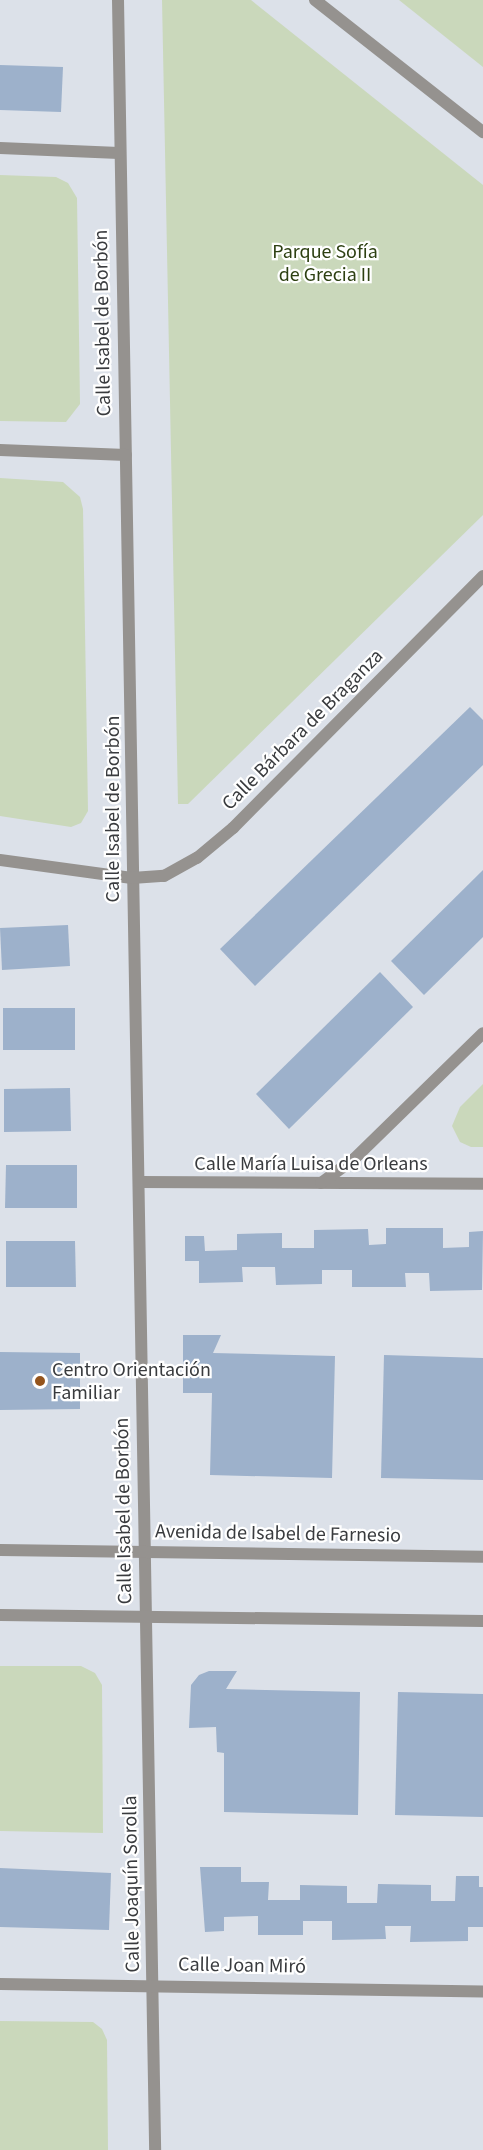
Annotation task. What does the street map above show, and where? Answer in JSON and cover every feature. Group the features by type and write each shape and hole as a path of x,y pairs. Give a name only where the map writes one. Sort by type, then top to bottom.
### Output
{"street":[{"name":"Calle Isabel de Borbón","path":"118,0 145,1617"},
{"path":"315,0 483,132"},
{"path":"0,148 119,153"},
{"path":"0,450 126,455"},
{"name":"Calle Bárbara de Braganza","path":"0,860 132,878 164,876 197,858 233,828 483,576"},
{"path":"321,1183 354,1159 483,1033"},
{"name":"Calle María Luisa de Orleans","path":"139,1182 483,1184"},
{"name":"Avenida de Isabel de Farnesio","path":"0,1550 483,1557"},
{"path":"0,1615 483,1621"},
{"name":"Calle Joaquín Sorolla","path":"145,1617 155,2150"},
{"name":"Calle Joan Miró","path":"0,1984 153,1984 483,1992"}],"green space":[{"name":"Parque Sofía de Grecia II","path":"162,0 251,0 483,185 483,515 188,804 178,804"},
{"path":"399,0 483,0 483,67"},
{"path":"0,175 56,177 68,183 77,198 80,404 66,422 0,421"},
{"path":"0,478 63,482 80,497 83,509 88,811 81,823 71,827 0,816"},
{"path":"483,1084 483,1147 471,1147 460,1142 452,1126 460,1107"},
{"path":"0,1666 81,1666 95,1673 102,1685 103,1833 0,1831"},
{"path":"0,2021 93,2022 102,2029 107,2040 108,2150 0,2150"}],"building":[{"path":"0,65 63,67 61,112 0,110"},
{"path":"470,707 483,720 483,765 255,986 220,949"},
{"path":"483,870 483,937 424,995 391,961"},
{"path":"68,925 70,966 2,970 0,928"},
{"path":"380,972 413,1007 289,1129 256,1094"},
{"path":"3,1008 75,1008 75,1050 3,1050"},
{"path":"70,1088 71,1131 4,1132 4,1089"},
{"path":"6,1165 77,1165 77,1208 5,1208"},
{"path":"386,1228 443,1228 443,1248 469,1247 469,1232 483,1231 482,1290 430,1291 429,1273 405,1273 406,1287 352,1287 352,1270 322,1270 322,1284 276,1285 275,1267 242,1267 243,1282 199,1283 199,1261 185,1261 185,1236 204,1236 205,1251 237,1250 237,1234 282,1233 282,1248 314,1248 314,1230 368,1229 369,1245 386,1244"},
{"path":"6,1241 75,1241 76,1287 6,1287"},
{"path":"183,1335 221,1335 213,1353 335,1356 332,1478 210,1475 212,1393 183,1393"},
{"name":"Centro Orientación Familiar","path":"0,1352 80,1353 80,1409 0,1410"},
{"path":"384,1355 483,1358 483,1480 381,1478"},
{"path":"209,1671 237,1671 226,1689 360,1692 358,1815 224,1812 224,1753 217,1752 216,1727 189,1728 191,1685 199,1675"},
{"path":"398,1692 483,1694 483,1817 395,1815"},
{"path":"200,1867 241,1867 241,1882 269,1882 268,1900 300,1900 300,1885 347,1886 347,1903 377,1903 378,1884 431,1885 431,1901 455,1901 456,1876 479,1876 479,1887 483,1887 483,1927 468,1927 468,1941 410,1942 411,1926 385,1926 386,1939 332,1940 332,1921 303,1921 303,1935 258,1935 258,1916 224,1917 224,1931 205,1932"},
{"path":"0,1868 111,1873 109,1930 0,1927"}],"place":[{"name":"Centro Orientación Familiar","path":"40,1381"}]}
